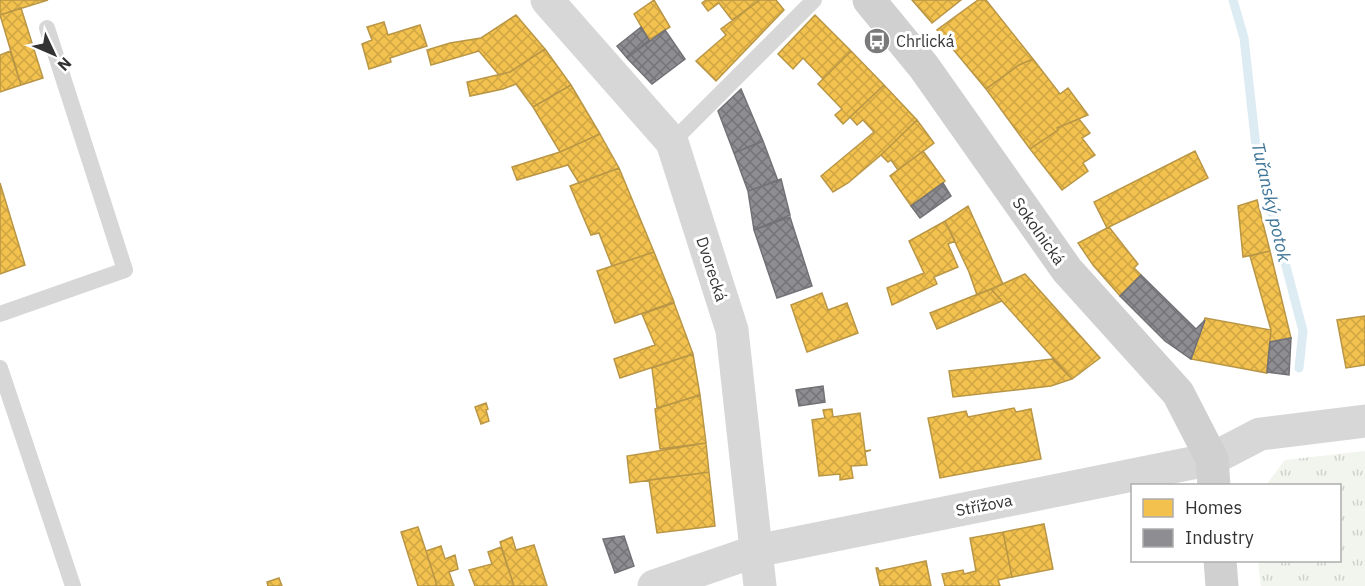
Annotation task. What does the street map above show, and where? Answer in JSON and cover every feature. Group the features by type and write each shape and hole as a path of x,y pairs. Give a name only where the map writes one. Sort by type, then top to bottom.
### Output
{"main road":[{"name":"Sokolnická","path":"869,0 909,46 1067,270 1178,393 1213,472"},
{"path":"1220,562 1222,586"}],"street":[{"name":"Dvorecká","path":"547,0 672,142 732,330 760,586"},
{"name":"Střížova","path":"1144,484 1213,472 1260,434 1365,421"},
{"name":"Střížova","path":"654,586 756,551 1131,486"}],"lane":[{"path":"672,142 814,0"},
{"path":"0,314 125,270 47,28"},
{"path":"0,368 73,586"}],"green space":[{"path":"1365,451 1365,586 1261,586 1258,562 1341,562 1341,484 1267,484 1285,460"}],"building: Homes":[{"path":"0,0 48,0 0,15"},
{"path":"654,0 670,27 649,40 634,14"},
{"path":"706,0 760,0 732,20 719,3 708,11 702,3"},
{"path":"760,0 776,0 784,10 716,81 696,61 726,35 721,29"},
{"path":"912,0 961,0 932,23"},
{"path":"978,0 986,0 1033,59 1019,65 986,89 937,30"},
{"path":"21,8 43,78 21,85 0,15"},
{"path":"516,15 545,49 510,72 499,75 479,51 431,65 427,50 450,43 481,38"},
{"path":"815,15 851,51 823,79 803,58 793,69 778,54"},
{"path":"384,22 388,35 420,25 427,46 390,58 391,62 369,69 362,44 372,40 367,27"},
{"path":"545,49 571,85 533,107 516,84 470,96 467,82 510,72"},
{"path":"10,51 21,85 0,92 0,55"},
{"path":"851,51 884,85 843,124 835,115 842,109 818,84"},
{"path":"1033,59 1060,94 1068,88 1088,115 1057,128 1058,130 1030,149 986,89 1019,65"},
{"path":"571,85 600,134 560,152 533,107"},
{"path":"884,85 917,120 881,155 848,183 833,192 821,176 874,132 863,120 857,125 850,117"},
{"path":"1079,119 1090,133 1082,138 1095,155 1083,163 1088,171 1062,190 1030,149 1058,130 1057,128"},
{"path":"917,120 934,143 898,170 891,160 888,162 881,155"},
{"path":"600,134 619,168 579,183 568,165 517,180 512,167 560,152"},
{"path":"923,151 945,181 911,206 890,176"},
{"path":"1195,151 1208,178 1107,228 1094,202"},
{"path":"619,168 654,252 612,266 599,233 591,235 570,186"},
{"path":"0,183 25,265 0,274"},
{"path":"1257,200 1270,251 1243,257 1238,206"},
{"path":"968,206 1003,284 977,295 945,221"},
{"path":"945,221 955,241 948,244 958,267 934,277 937,284 892,305 887,288 924,273 909,241"},
{"path":"1109,227 1138,264 1134,268 1141,275 1120,296 1093,265 1078,243"},
{"path":"1270,251 1291,338 1270,342 1271,330 1250,256"},
{"path":"654,252 674,302 615,323 597,271"},
{"path":"1025,274 1100,358 1072,379 991,289"},
{"path":"991,289 1002,301 937,329 930,313"},
{"path":"822,293 828,310 847,303 858,333 807,352 791,305"},
{"path":"674,303 693,354 620,378 614,359 655,345 642,314"},
{"path":"1365,316 1365,365 1346,368 1337,320"},
{"path":"1205,318 1271,330 1267,373 1191,359"},
{"path":"693,354 700,395 657,408 652,368"},
{"path":"1052,359 1072,379 1051,386 953,397 949,371"},
{"path":"700,395 706,443 660,449 655,409"},
{"path":"486,403 489,421 481,424 475,407"},
{"path":"1014,408 1016,412 1031,409 1041,459 940,478 928,418 966,411 968,417"},
{"path":"832,409 833,417 860,413 865,451 871,450 865,452 867,465 851,466 853,478 840,480 840,474 819,476 812,420 825,418 823,410"},
{"path":"706,443 709,472 630,483 627,456"},
{"path":"709,472 715,526 657,533 649,480"},
{"path":"1044,524 1053,569 1012,577 1003,532"},
{"path":"418,527 437,586 418,586 401,532"},
{"path":"1003,532 1012,577 998,580 1000,586 945,586 942,574 963,570 964,574 976,571 970,538"},
{"path":"512,537 516,550 534,545 547,586 514,586 500,542"},
{"path":"441,546 445,559 455,555 458,569 449,572 454,586 437,586 426,551"},
{"path":"501,547 514,586 475,586 469,570 492,564 488,552"},
{"path":"926,561 931,586 880,586 876,568 879,571"},
{"path":"279,578 282,586 268,586 267,582"}],"building: Industry":[{"path":"641,27 649,40 627,58 617,46"},
{"path":"665,30 685,59 652,84 627,58"},
{"path":"741,89 763,141 734,153 718,111"},
{"path":"763,141 778,181 748,191 734,153"},
{"path":"781,179 790,215 754,230 748,191"},
{"path":"943,183 951,196 920,218 911,206"},
{"path":"790,217 812,286 777,298 754,230"},
{"path":"1141,275 1196,329 1205,320 1191,359 1165,341 1120,296"},
{"path":"1291,338 1289,375 1267,372 1270,342"},
{"path":"823,386 825,402 799,406 796,390"},
{"path":"624,536 634,566 615,573 603,539"}],"waterway":[{"name":"Tuřanský potok","path":"1233,0 1244,38 1257,156 1303,331 1299,368"}],"place":[{"name":"Chrlická","path":"877,41"}]}
